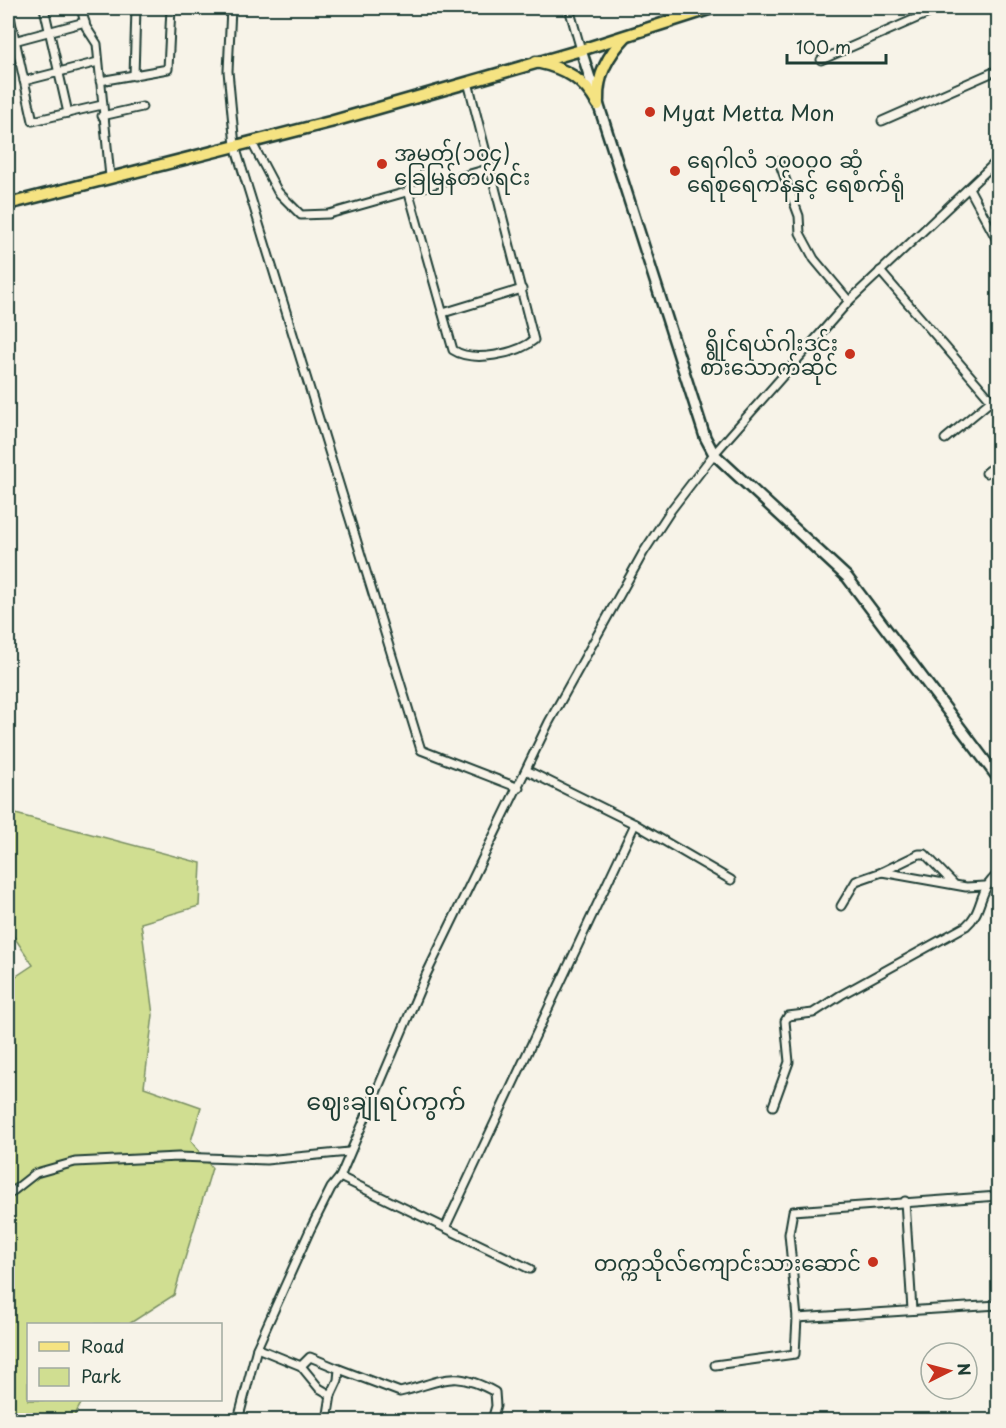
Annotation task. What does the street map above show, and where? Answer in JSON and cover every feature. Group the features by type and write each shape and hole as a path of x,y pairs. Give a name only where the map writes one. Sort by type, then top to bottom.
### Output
{"main road":[{"path":"10,204 235,146 468,82 581,50 711,8"},
{"path":"598,105 599,79 610,55 626,36"},
{"path":"581,50 643,251 705,437 714,454 847,577 999,778"},
{"path":"536,62 557,66 584,82 598,105"}],"street":[{"path":"8,8 33,121 102,105"},
{"path":"44,8 68,113"},
{"path":"81,8 85,22 96,41 110,177"},
{"path":"134,76 136,8"},
{"path":"100,81 166,71 170,67 171,8"},
{"path":"231,8 228,71 235,146 421,750 519,788"},
{"path":"569,8 581,50"},
{"path":"821,60 940,8"},
{"path":"14,41 85,22"},
{"path":"24,81 98,62"},
{"path":"882,121 999,70"},
{"path":"408,190 453,350 462,356 492,355 527,346 534,340 468,82"},
{"path":"102,116 142,107"},
{"path":"251,141 278,192 302,214 329,214 491,168"},
{"path":"238,1420 257,1348 310,1230 331,1188 340,1177 426,975 528,771 549,722 643,553 670,510 714,454 849,301 999,159"},
{"path":"779,162 799,216 800,233 814,258 849,301"},
{"path":"8,188 10,204"},
{"path":"969,188 999,242"},
{"path":"880,271 999,408"},
{"path":"443,313 522,290"},
{"path":"945,438 992,400"},
{"path":"986,473 999,463"},
{"path":"528,771 635,824 731,880"},
{"path":"446,1226 635,824"},
{"path":"841,906 856,881 882,872 922,853 953,883"},
{"path":"882,872 966,887 985,886"},
{"path":"773,1106 789,1062 785,1021 788,1016 813,1013 841,995 966,926 975,916 985,886 999,874"},
{"path":"8,1195 36,1173 75,1162 177,1157 266,1160 349,1152"},
{"path":"340,1177 446,1226 530,1269"},
{"path":"715,1365 795,1354 797,1318 789,1234 793,1211 905,1201 999,1196"},
{"path":"905,1201 912,1310"},
{"path":"797,1318 999,1305"},
{"path":"257,1348 301,1366 319,1388 331,1395"},
{"path":"301,1366 310,1357 400,1392 433,1380 449,1378 478,1382 495,1392 496,1406 492,1420"},
{"path":"327,1420 331,1395 338,1380 339,1370"}],"green space":[{"path":"8,812 201,863 199,906 141,923 153,1015 144,1087 201,1107 191,1141 212,1168 174,1295 131,1323 27,1323 27,1401 82,1401 72,1420 8,1420 8,974 15,977 33,965 8,928"}],"place":[{"name":"Myat Metta Mon","path":"650,112"},
{"name":"အမှတ်(၁၀၄) ခြေမြန်တပ်ရင်း","path":"382,164"},
{"name":"ရေဂါလံ ၁၀၀၀၀ ဆံ့ ရေစုရေကန်နှင့် ရေစက်ရုံ","path":"675,171"},
{"name":"ရွိုင်ရယ်ဂါးဒင်း စားသောက်ဆိုင်","path":"850,354"},
{"name":"တက္ကသိုလ်ကျောင်းသားဆောင်","path":"873,1262"}],"district":[{"name":"ဈေးချိုရပ်ကွက်","path":"386,1100"}]}
